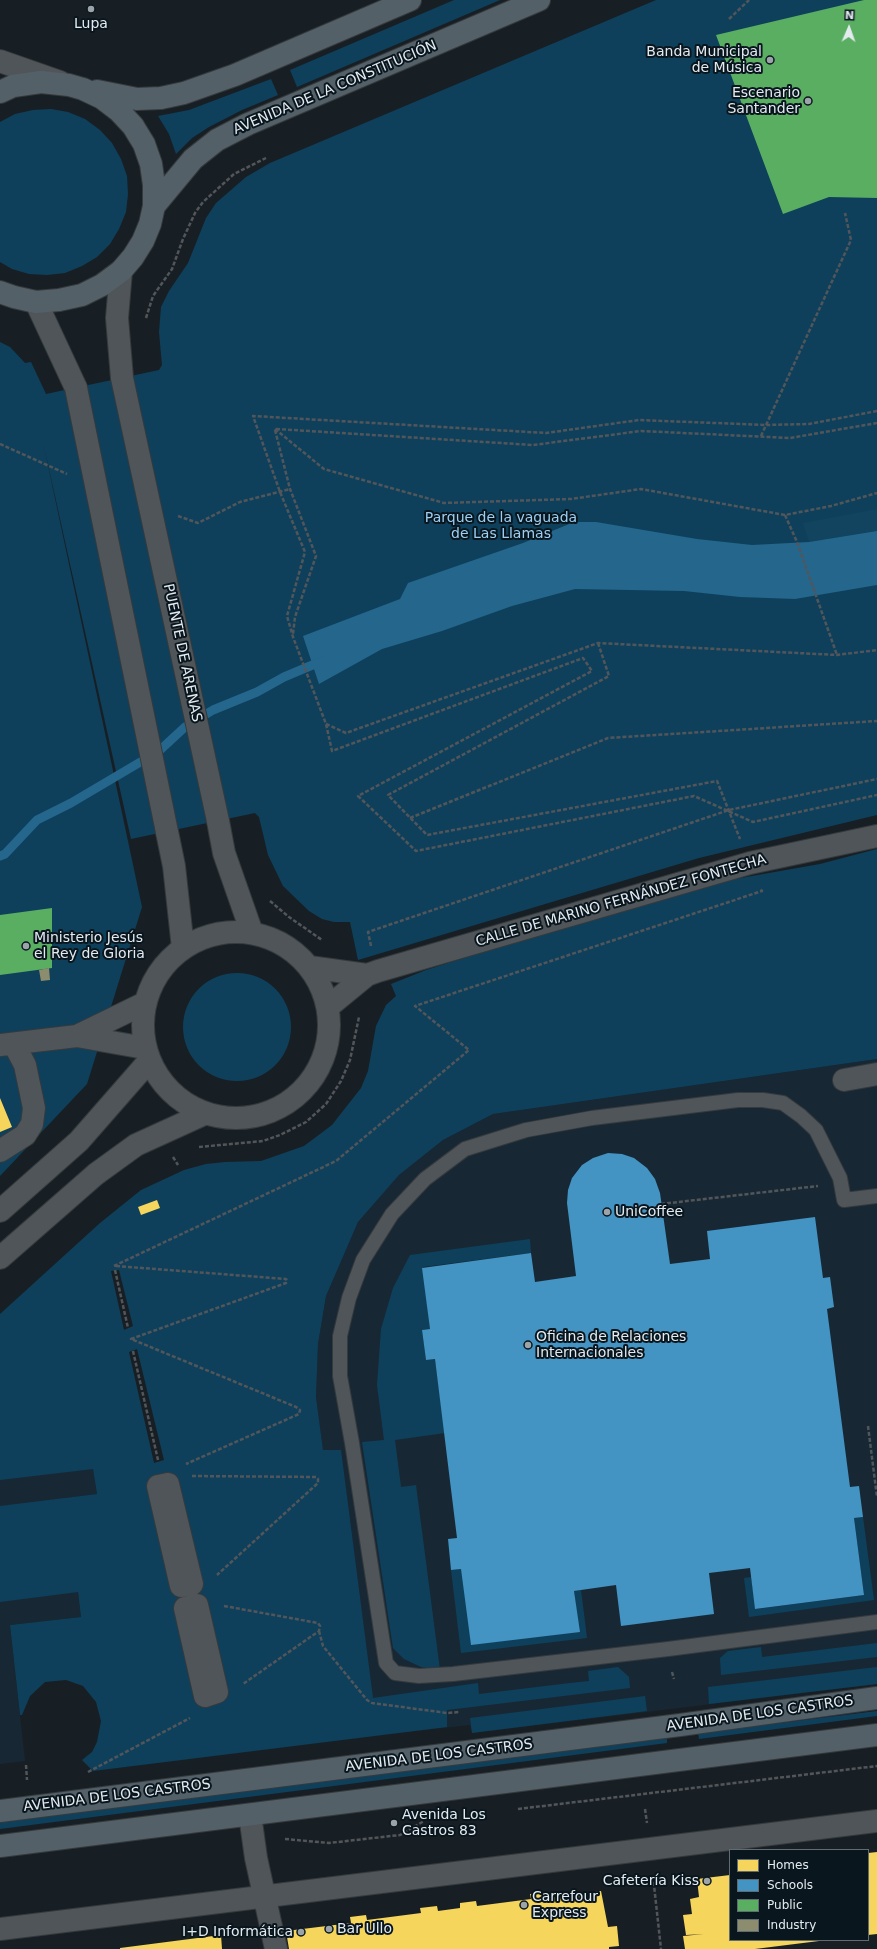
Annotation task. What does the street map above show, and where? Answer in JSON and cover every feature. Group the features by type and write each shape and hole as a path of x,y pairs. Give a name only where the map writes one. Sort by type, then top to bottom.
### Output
{"main road":[{"path":"0,92 13,86 41,82 137,99 160,98 184,93 235,75 410,0"},
{"name":"AVENIDA DE LA CONSTITUCIÓN","path":"154,206 192,159 217,140 248,124 539,0"},
{"path":"0,292 36,302 59,300 82,295 102,285 121,271 133,257 143,241 150,224 154,206 154,185 151,164 144,144 133,126 119,111 102,98 76,87"},
{"name":"AVENIDA DE LOS CASTROS","path":"0,1811 680,1725 877,1698"},
{"path":"0,1846 877,1734"}],"street":[{"path":"0,61 76,87"},
{"name":"PUENTE DE ARENAS","path":"121,271 117,318 121,374 224,853 252,933"},
{"path":"36,302 76,388 174,866 183,948"},
{"name":"CALLE DE MARINO FERNÁNDEZ FONTECHA","path":"309,967 367,975 750,864 877,836"},
{"path":"233,932 252,933 268,937 284,945 309,967 318,980 328,1008 330,1025 328,1043 323,1060 314,1076 303,1090 290,1102 263,1114 240,1119 222,1118 204,1114 190,1107 172,1093 156,1075 147,1055 142,1034 142,1018 150,986 170,959 183,948 198,939 216,934 233,932"},
{"name":"CALLE DE MARINO FERNÁNDEZ FONTECHA","path":"328,1008 367,975"},
{"path":"7,1044 77,1036 145,1002"},
{"path":"77,1036 147,1055"},
{"path":"0,1151 25,1135 32,1124 34,1108 25,1065 7,1044"},
{"path":"0,1211 79,1141 147,1055"},
{"path":"844,1080 877,1075"},
{"path":"0,1258 96,1174 136,1145 204,1114"},
{"path":"250,1815 253,1842 276,1949"},
{"path":"0,1929 877,1821"}],"lane":[{"path":"877,1196 844,1200 840,1178 816,1130 801,1116 783,1103 763,1100 738,1100 592,1118 526,1130 465,1149 425,1179 392,1214 363,1260 349,1298 340,1336 340,1376 352,1443 386,1663 395,1673 419,1676 453,1674 668,1649 877,1622"}],"path":[{"path":"729,19 749,0"},
{"path":"145,321 153,296 172,269 183,239 203,202 234,174 266,158"},
{"path":"761,436 851,240 845,213"},
{"path":"877,411 810,424 766,425 639,420 546,433 253,416 280,492 305,552 287,616 293,637 326,724 332,751 583,658 592,671 358,796 416,851 694,796 729,810 753,822 877,795"},
{"path":"275,429 533,445 641,431 790,438 877,423"},
{"path":"275,429 290,490 316,556 295,617 293,637"},
{"path":"275,429 324,470 444,503 571,499 641,489 785,515 831,506 877,493"},
{"path":"0,444 55,470"},
{"path":"198,523 240,502 290,490"},
{"path":"785,515 797,542 837,655"},
{"path":"326,724 346,733 598,643 837,655 877,650"},
{"path":"183,1466 299,1414 300,1410 296,1407 131,1339 286,1283 287,1281 286,1279 114,1266 336,1161 469,1050 415,1006 762,892 716,781 427,835 388,795 609,676 598,643"},
{"path":"410,818 608,738 877,721"},
{"path":"373,952 368,932 729,810 877,779"},
{"path":"264,896 288,917 315,937 328,944"},
{"path":"192,1149 263,1141 280,1135 306,1122 326,1104 341,1081 350,1060 356,1028 362,1010"},
{"path":"178,1165 172,1154 179,1152"},
{"path":"661,1204 824,1185"},
{"path":"115,1270 128,1328"},
{"path":"133,1351 158,1462"},
{"path":"868,1426 877,1497"},
{"path":"184,1476 316,1477 318,1479 318,1483 213,1578"},
{"path":"220,1605 318,1623 320,1626 319,1631 227,1690"},
{"path":"81,1773 89,1772 192,1716"},
{"path":"26,1765 27,1782"},
{"path":"510,1810 877,1766"},
{"path":"253,1842 290,1838 329,1843 400,1835 425,1820"},
{"path":"654,1890 661,1949"}],"shaded area":[{"path":"877,509 877,531 809,542 803,523"},
{"path":"574,522 596,522 697,539 752,545 809,542 877,531 877,585 795,599 740,597 684,591 575,589 512,606 442,631 382,649 319,684 303,636 400,599 408,583 523,543"},
{"path":"877,1059 877,1684 472,1733 470,1725 360,1737 316,1397 318,1344 326,1296 358,1222 399,1175 443,1140 493,1114"},
{"path":"0,1389 93,1469 97,1494 66,1498 81,1617 10,1625 25,1761 0,1764"}],"green space":[{"path":"454,0 500,0 297,87 290,70"},
{"name":"Parque de la vaguada de Las Llamas","path":"656,0 877,0 877,815 699,858 358,960 350,922 334,922 322,919 309,911 283,886 268,855 259,817 255,813 131,839 43,442 142,907 87,1084 0,1176 0,342 10,347 25,363 31,362 46,394 159,370 162,365 159,332 161,307 169,291 188,263 206,218 216,203 246,177 270,163"},
{"path":"271,79 278,95 242,110 209,127 192,138 176,154 169,134 158,116 189,110"},
{"path":"51,109 68,112 85,119 100,130 112,143 121,159 127,176 128,194 126,212 119,229 110,244 97,257 82,266 65,273 47,275 29,274 12,269 0,262 0,122 15,114 33,110"},
{"path":"877,849 877,1059 493,1114 443,1140 399,1175 358,1222 326,1296 318,1344 316,1397 323,1450 341,1450 373,1698 478,1683 479,1694 589,1681 588,1671 618,1667 629,1677 630,1688 447,1710 447,1727 93,1771 82,1760 92,1752 97,1742 101,1721 96,1702 83,1686 66,1680 45,1682 30,1696 22,1715 20,1715 10,1625 81,1617 78,1592 0,1602 0,1506 97,1494 93,1469 0,1480 0,1314 100,1223 141,1190 184,1170 206,1164 261,1161 304,1146 332,1125 361,1088 368,1071 376,1026 386,1005 396,996 391,984 426,970 546,932 735,879 820,864","holes":["119,1270 133,1326 124,1330 111,1271","137,1349 164,1460 154,1463 129,1352"]},
{"path":"237,973 258,977 275,989 287,1006 291,1027 287,1048 275,1065 258,1077 237,1081 216,1077 199,1065 187,1048 183,1027 187,1006 199,989 216,977"},
{"path":"530,1239 531,1253 423,1267 430,1329 422,1330 426,1360 435,1359 445,1433 395,1440 401,1487 416,1485 440,1670 421,1667 404,1659 393,1648 362,1442 384,1440 377,1385 381,1329 393,1288 410,1255"},
{"path":"863,1517 874,1600 749,1617 744,1578 751,1577 756,1609 864,1595 854,1518"},
{"path":"461,1569 579,1631 574,1591 581,1590 587,1638 461,1653 451,1570"},
{"path":"877,1643 877,1657 721,1675 720,1658 728,1651 761,1647 762,1657"},
{"path":"877,1667 877,1684 709,1704 708,1687"},
{"path":"645,1696 647,1711 472,1733 470,1718"},
{"path":"877,1711 877,1716 699,1739 698,1733"},
{"path":"667,1736 667,1743 0,1829 0,1822"}],"building: Homes":[{"path":"0,1098 12,1127 0,1132"},
{"path":"157,1200 160,1208 141,1215 138,1207"},
{"path":"877,1852 877,1934 869,1935 869,1853"},
{"path":"729,1875 729,1941 819,1941 755,1949 685,1949 683,1936 704,1934 686,1935 683,1915 692,1914 690,1899 699,1897 697,1879"},
{"path":"601,1891 608,1927 617,1926 619,1946 609,1947 609,1949 289,1949 286,1931 351,1923 350,1917 366,1915 367,1920 421,1913 420,1908 437,1906 438,1911 460,1908 460,1903 476,1901 477,1906 531,1899 530,1894 547,1892 548,1898"},
{"path":"221,1935 222,1949 120,1949 120,1948"}],"building: Schools":[{"path":"608,1153 622,1154 634,1158 647,1168 655,1179 660,1193 670,1264 710,1259 707,1231 815,1217 823,1278 830,1277 834,1307 827,1309 850,1487 859,1486 863,1517 854,1518 864,1595 755,1609 750,1568 709,1573 714,1614 621,1626 616,1585 574,1591 580,1632 471,1645 461,1569 451,1570 448,1539 457,1538 435,1359 426,1360 422,1330 430,1329 422,1268 531,1253 535,1282 576,1276 567,1203 568,1190 572,1178 582,1165 593,1158"}],"building: Public":[{"name":"Escenario Santander","path":"864,0 877,0 877,198 829,197 783,214 716,35"},
{"name":"Ministerio Jesús el Rey de Gloria","path":"52,908 52,968 0,975 0,915"}],"building: Industry":[{"path":"49,968 50,980 41,981 39,970"}],"waterway":[{"path":"0,856 5,854 37,820 71,803 159,751 185,727 213,710 257,692 284,677 322,661"}],"place":[{"name":"Lupa","path":"91,9"},
{"name":"Banda Municipal de Música","path":"770,60"},
{"name":"Escenario Santander","path":"808,101"},
{"name":"Ministerio Jesús el Rey de Gloria","path":"26,946"},
{"name":"UniCoffee","path":"607,1212"},
{"name":"Oficina de Relaciones Internacionales","path":"528,1345"},
{"name":"Avenida Los Castros 83","path":"394,1823"},
{"name":"Cafetería Kiss","path":"707,1881"},
{"name":"Carrefour Express","path":"524,1905"},
{"name":"Bar Ullo","path":"329,1929"},
{"name":"I+D Informática","path":"301,1932"}]}
